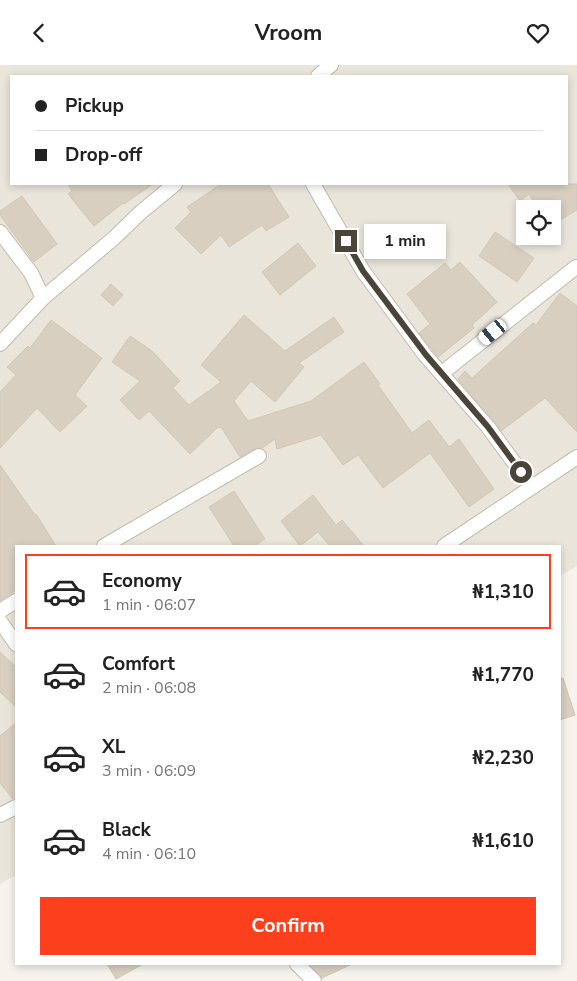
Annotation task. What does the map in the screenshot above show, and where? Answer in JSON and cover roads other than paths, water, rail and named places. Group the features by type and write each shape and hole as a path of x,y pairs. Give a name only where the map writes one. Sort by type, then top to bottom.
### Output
{"street":[{"path":"319,75 331,65"},
{"path":"0,344 43,299 114,238 141,211 174,185"},
{"path":"314,185 363,271 426,355 488,427 532,487"},
{"path":"0,232 31,273 43,299"},
{"path":"442,373 576,267"},
{"path":"106,545 259,456"},
{"path":"445,545 577,457"},
{"path":"0,611 15,602"},
{"path":"0,621 15,643"},
{"path":"1,812 15,807"},
{"path":"298,965 314,981"}]}
